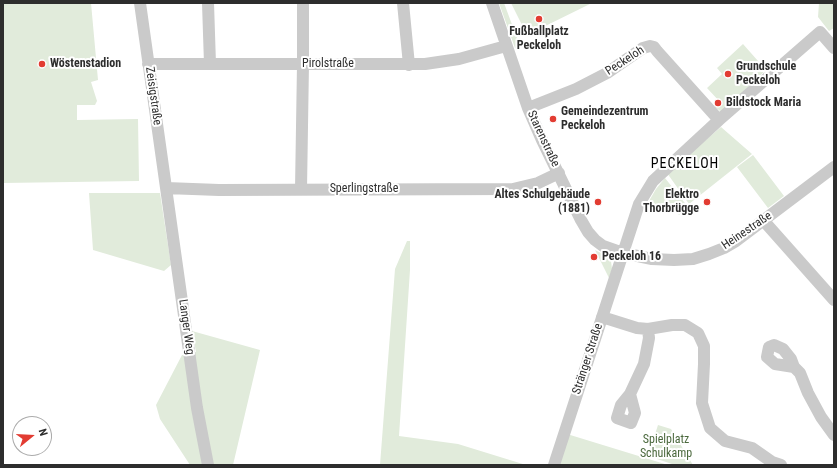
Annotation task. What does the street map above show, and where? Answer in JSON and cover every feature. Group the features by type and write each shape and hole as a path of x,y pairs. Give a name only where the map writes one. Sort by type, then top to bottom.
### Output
{"street":[{"name":"Zeisigstraße","path":"140,3 166,188"},
{"path":"208,3 210,64"},
{"path":"301,190 303,3"},
{"path":"403,3 409,65"},
{"name":"Starenstraße","path":"492,3 528,108 572,203 588,232 595,240 603,246 623,253"},
{"path":"623,253 639,204 653,181 719,120 820,32 834,48"},
{"name":"Pirolstraße","path":"148,64 409,65 459,59 506,46"},
{"name":"Peckeloh","path":"528,108 576,89 607,73 643,48 650,46 654,47 719,120"},
{"name":"Heinestraße","path":"623,253 652,259 674,260 693,259 724,248 736,241 834,168"},
{"name":"Sperlingstraße","path":"166,188 219,190 513,189 538,182 559,173"},
{"name":"Langer Weg","path":"166,188 197,408 208,465"},
{"path":"763,220 834,300"},
{"name":"Stränger Straße","path":"554,465 623,253"},
{"path":"602,317 637,328 648,329 672,325 685,325 698,333 704,346 702,403 710,428 724,441 752,448 772,462 781,465"},
{"path":"630,394 644,364 649,338 648,329"},
{"path":"794,367 800,373 808,393 821,417 834,435"}],"green space":[{"name":"Wöstenstadion","path":"3,3 91,3 98,80 91,82 97,101 95,105 77,105 77,120 138,119 139,181 3,183"},
{"path":"499,3 504,3 520,46 515,48"},
{"name":"Fußballplatz Peckeloh","path":"511,3 592,3 527,35"},
{"path":"819,3 834,3 834,28 829,31 818,17"},
{"path":"743,44 766,70 724,110 720,111 715,107 720,102 707,88 722,74 717,68"},
{"path":"721,127 752,154 689,204 667,173"},
{"path":"753,155 784,196 768,208 737,167"},
{"path":"665,178 688,207 679,215 668,201 655,210 649,201"},
{"path":"89,193 160,193 171,265 164,271 93,250"},
{"path":"407,241 410,241 410,270 399,436 458,444 526,465 380,465 395,269"},
{"path":"595,250 603,254 611,261 612,269 609,278"},
{"path":"192,331 260,350 233,465 190,465 160,419 156,405 182,355 196,352"},
{"name":"Spielplatz Schulkamp","path":"658,425 671,429 693,465 675,465 648,456"},
{"path":"567,434 668,465 557,465"}],"place":[{"name":"Fußballplatz Peckeloh","path":"539,19"},
{"name":"Wöstenstadion","path":"42,64"},
{"name":"Grundschule Peckeloh","path":"728,74"},
{"name":"Bildstock Maria","path":"718,103"},
{"name":"Gemeindezentrum Peckeloh","path":"553,119"},
{"name":"Altes Schulgebäude (1881)","path":"598,202"},
{"name":"Elektro Thorbrügge","path":"707,202"},
{"name":"Peckeloh 16","path":"594,257"}],"district":[{"name":"PECKELOH","path":"685,164"}]}
